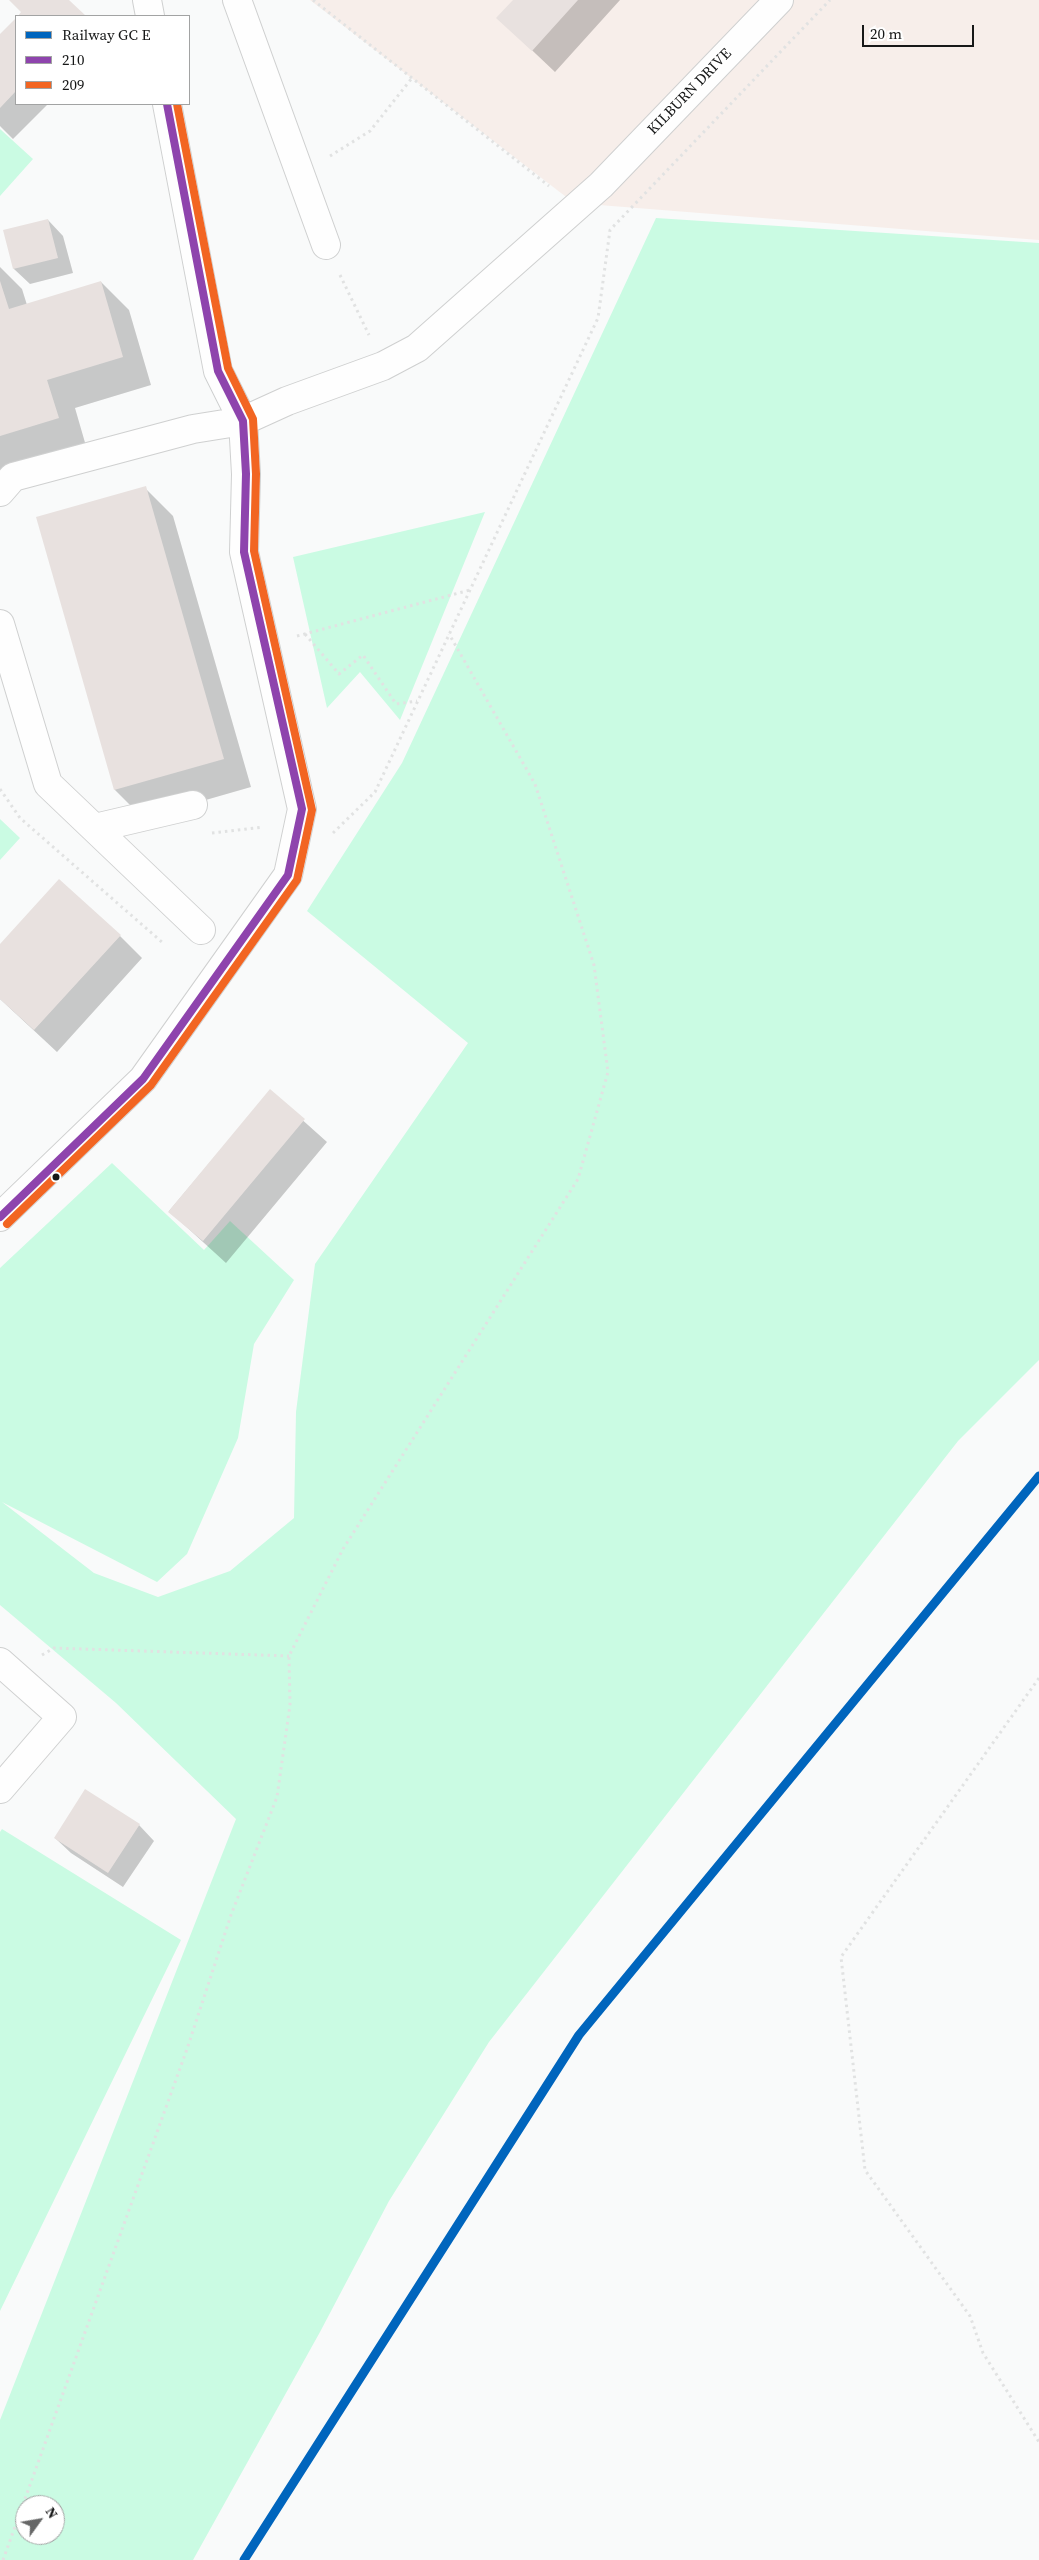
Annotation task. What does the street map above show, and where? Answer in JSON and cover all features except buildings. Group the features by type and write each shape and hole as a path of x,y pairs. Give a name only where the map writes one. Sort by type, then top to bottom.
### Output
{"street":[{"path":"147,0 150,15"},
{"path":"237,0 326,245"},
{"name":"KILBURN DRIVE","path":"0,492 13,478 193,429 242,421 383,366 417,348 601,185 779,0"},
{"path":"0,1217 143,1079 288,875 302,809 244,552 246,474 242,421 218,371 167,105"},
{"path":"0,624 48,784 200,930"},
{"path":"95,828 193,805"},
{"path":"0,1789 62,1717 5,1667"}],"path":[{"path":"313,0 576,207"},
{"path":"375,792 598,318 610,230 830,0"},
{"path":"300,174 370,131 412,78"},
{"path":"326,245 383,366"},
{"path":"264,644 470,590"},
{"path":"305,634 339,674 363,654 396,704 417,702"},
{"path":"3,2560 184,2059 230,1915 277,1797 290,1705 289,1656 343,1549 578,1179 608,1072 594,965 535,784 448,634"},
{"path":"0,789 20,818 166,946"},
{"path":"206,834 298,823"},
{"path":"5,1667 54,1648 289,1656"},
{"path":"1039,1678 841,1957 865,2170 970,2316 984,2353 1039,2442"}],"shaded area":[{"path":"310,0 1039,0 1039,240 574,203"}],"green space":[{"path":"0,129 33,159 0,196"},
{"path":"656,218 1039,243 1039,1360 958,1441 489,2042 389,2201 320,2332 193,2560 0,2560 0,2420 236,1819 116,1703 0,1605 0,1268 112,1163 204,1250 230,1221 294,1280 254,1344 238,1438 187,1554 157,1582 2,1502 94,1573 158,1597 230,1571 294,1518 296,1412 315,1264 468,1043 307,911 402,763"},
{"path":"485,512 400,720 360,672 327,708 293,557"},
{"path":"0,819 20,838 0,860"},
{"path":"2,1829 181,1940 0,2311 0,1832"}],"transit line":[{"name":"210","path":"0,1217 143,1079 288,875 302,809 244,552 246,474 243,421 218,371 167,105"},
{"name":"209","path":"7,1224 151,1085 297,880 312,810 254,551 256,474 253,419 228,368 177,105"},
{"path":"244,2560 579,2035 1039,1476"}]}
